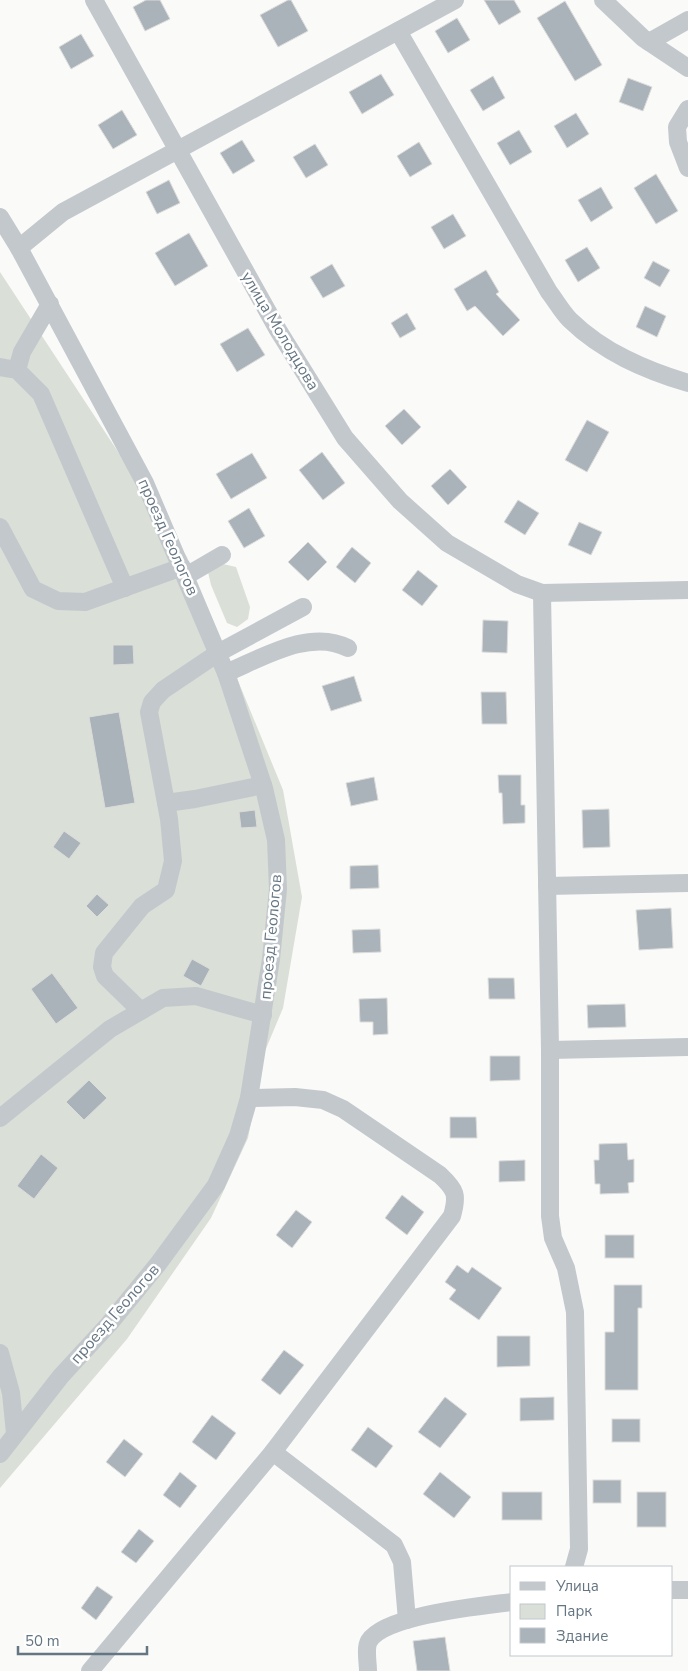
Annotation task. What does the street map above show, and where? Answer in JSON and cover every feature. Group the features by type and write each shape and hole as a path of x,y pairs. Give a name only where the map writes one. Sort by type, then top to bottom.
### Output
{"street":[{"name":"улица Молодцова","path":"94,0 278,330 345,438 400,501 447,543 510,581 542,593"},
{"path":"19,248 63,212 455,0"},
{"path":"603,0 649,42 688,68"},
{"path":"649,42 688,20"},
{"path":"398,31 549,292 569,319 605,347 650,372 688,383"},
{"path":"688,109 677,127 678,142 688,168"},
{"name":"проезд Геологов","path":"0,217 50,304 146,483 218,653 263,785 276,840 278,889 263,1015 249,1098 230,1157 216,1185 199,1211 109,1324 61,1376 0,1454"},
{"path":"18,370 22,352 50,304"},
{"path":"0,367 18,370 42,394 125,588"},
{"path":"0,527 34,589 58,601 85,602 184,571 222,555"},
{"path":"574,1566 579,1549 575,1312 566,1268 553,1238 550,1216 550,1050 542,593 688,590"},
{"path":"141,1011 105,976 102,967 104,953 142,906 166,890 173,861 166,803 149,712 152,702 163,690 218,653 303,607"},
{"path":"226,673 287,647 308,642 335,641 348,648"},
{"path":"166,803 196,799 263,785"},
{"path":"547,886 688,883"},
{"path":"0,1118 110,1029 163,998 196,996 263,1015"},
{"path":"550,1050 688,1047"},
{"path":"90,1671 273,1452 452,1216 456,1201 452,1187 440,1175 343,1109 322,1100 295,1097 249,1098"},
{"path":"0,1353 11,1393 15,1433"},
{"path":"273,1452 394,1545 402,1562 407,1620"},
{"path":"673,1590 688,1590"},
{"path":"368,1671 368,1642 377,1630 407,1620 510,1602"}],"green space":[{"path":"0,272 187,557 283,790 302,897 283,1008 265,1051 248,1138 211,1218 127,1339 0,1488"},
{"path":"223,564 236,567 250,607 248,619 237,627 227,623 211,585 208,572"}],"building":[{"path":"146,0 160,0 170,19 145,31 133,7"},
{"path":"291,0 308,31 278,47 260,15"},
{"path":"484,0 514,0 521,12 499,25"},
{"path":"565,1 602,65 575,81 537,18"},
{"path":"457,18 470,40 448,53 435,31"},
{"path":"81,34 94,56 71,69 59,47"},
{"path":"381,74 394,95 362,114 349,92"},
{"path":"493,76 505,98 483,111 470,90"},
{"path":"628,78 652,87 643,111 619,102"},
{"path":"122,110 137,135 113,149 98,125"},
{"path":"576,113 589,134 567,148 554,126"},
{"path":"519,130 532,152 510,165 497,143"},
{"path":"242,140 255,161 233,174 220,153"},
{"path":"419,142 432,164 410,177 397,156"},
{"path":"315,144 328,165 306,178 293,157"},
{"path":"656,174 678,211 656,224 634,188"},
{"path":"169,180 180,203 157,214 146,192"},
{"path":"601,187 613,208 591,222 578,200"},
{"path":"453,214 466,236 444,249 431,227"},
{"path":"189,233 208,266 175,286 155,253"},
{"path":"587,247 600,268 578,282 565,260"},
{"path":"653,261 670,270 660,287 644,278"},
{"path":"332,264 345,286 323,298 310,277"},
{"path":"486,270 499,292 496,294 520,320 503,336 475,306 467,311 454,289"},
{"path":"645,306 666,316 657,337 636,327"},
{"path":"407,313 416,329 400,338 391,323"},
{"path":"248,328 265,355 237,372 220,344"},
{"path":"404,409 421,427 402,445 385,426"},
{"path":"587,420 609,432 587,472 565,460"},
{"path":"322,452 345,483 323,500 299,470"},
{"path":"252,453 267,478 231,499 216,474"},
{"path":"450,469 467,487 448,505 431,486"},
{"path":"518,500 539,513 525,535 504,522"},
{"path":"249,508 265,536 244,548 228,521"},
{"path":"579,522 602,532 591,555 568,545"},
{"path":"308,542 327,562 308,581 288,562"},
{"path":"352,547 371,563 355,583 336,567"},
{"path":"418,570 438,586 422,606 402,590"},
{"path":"483,620 508,621 507,653 482,652"},
{"path":"113,645 133,645 134,664 113,665"},
{"path":"354,676 362,701 331,711 322,686"},
{"path":"481,692 506,692 507,724 482,724"},
{"path":"119,712 135,803 105,808 89,717"},
{"path":"498,775 521,775 521,805 525,805 525,823 503,824 502,793 499,793"},
{"path":"374,777 378,800 351,806 346,783"},
{"path":"609,809 610,847 583,848 582,810"},
{"path":"255,810 257,827 241,828 239,812"},
{"path":"64,831 81,843 69,859 53,847"},
{"path":"378,865 379,888 350,889 350,866"},
{"path":"97,894 109,905 97,917 86,906"},
{"path":"671,908 673,948 639,950 636,910"},
{"path":"380,929 381,952 353,953 352,930"},
{"path":"192,959 210,969 201,986 183,976"},
{"path":"52,973 78,1008 56,1024 31,989"},
{"path":"488,978 514,978 515,999 489,999"},
{"path":"387,998 388,1034 373,1035 373,1022 360,1022 359,999"},
{"path":"625,1004 626,1027 588,1028 587,1005"},
{"path":"490,1056 520,1056 520,1080 490,1081"},
{"path":"89,1080 107,1098 84,1120 66,1102"},
{"path":"450,1117 476,1117 477,1138 450,1138"},
{"path":"627,1143 628,1160 634,1159 634,1182 628,1183 629,1193 600,1194 600,1184 595,1184 594,1160 599,1160 599,1144"},
{"path":"41,1154 58,1168 34,1199 17,1186"},
{"path":"525,1160 525,1181 499,1182 499,1161"},
{"path":"402,1195 424,1212 407,1235 385,1218"},
{"path":"296,1210 312,1222 292,1248 276,1235"},
{"path":"605,1235 634,1235 634,1258 605,1258"},
{"path":"457,1265 468,1273 472,1267 502,1288 479,1320 449,1299 456,1290 445,1282"},
{"path":"614,1285 642,1285 642,1308 638,1308 638,1390 605,1390 605,1332 614,1332"},
{"path":"497,1336 530,1336 530,1366 497,1367"},
{"path":"284,1350 304,1365 280,1395 261,1380"},
{"path":"445,1397 467,1414 440,1448 418,1432"},
{"path":"554,1397 554,1420 520,1421 520,1398"},
{"path":"212,1415 236,1433 216,1460 192,1442"},
{"path":"612,1419 640,1419 640,1442 612,1442"},
{"path":"368,1427 393,1446 376,1468 351,1450"},
{"path":"124,1439 143,1454 125,1477 106,1462"},
{"path":"180,1472 197,1486 180,1508 163,1495"},
{"path":"440,1472 471,1497 454,1518 423,1494"},
{"path":"593,1480 621,1480 621,1503 593,1503"},
{"path":"502,1492 542,1492 542,1520 502,1520"},
{"path":"637,1492 666,1492 666,1527 637,1527"},
{"path":"139,1529 154,1541 136,1563 121,1552"},
{"path":"97,1586 113,1597 96,1620 81,1608"},
{"path":"445,1637 450,1671 417,1671 413,1641"}]}
